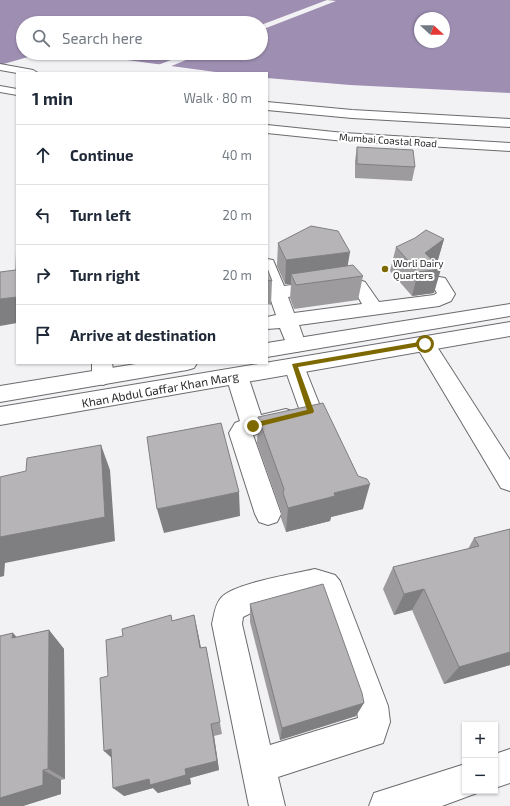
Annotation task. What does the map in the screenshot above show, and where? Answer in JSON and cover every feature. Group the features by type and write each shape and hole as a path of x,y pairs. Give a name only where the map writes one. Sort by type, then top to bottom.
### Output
{"main road":[{"path":"0,67 28,72"},
{"name":"Mumbai Coastal Road","path":"268,106 352,114 510,123"},
{"name":"Mumbai Coastal Road","path":"268,129 344,137 510,147"},
{"path":"268,267 288,320 295,355 320,417 253,426 243,429 241,436 268,514"},
{"path":"278,293 351,282 358,283 363,288 373,308"},
{"path":"268,323 439,300 446,294 439,282"},
{"name":"Khan Abdul Gaffar Khan Marg","path":"0,416 237,376 295,355 510,310"},
{"name":"Khan Abdul Gaffar Khan Marg","path":"268,350 295,355 425,344 510,329"},
{"path":"425,344 510,481"},
{"name":"Khan Abdul Gaffar Khan Marg","path":"0,394 102,370 175,364"},
{"path":"237,376 253,426"},
{"path":"258,766 371,731 374,724 375,716 372,706 330,591 324,585 315,583 242,600 231,608 227,624 258,766 267,806"},
{"path":"498,770 510,766"},
{"path":"387,806 462,782"}],"shaded area":[{"path":"0,0 510,0 510,93 350,85 268,78 268,72 216,72 127,60 268,60 268,16 16,16 16,60 18,60 0,65"}],"pier":[{"path":"327,0 336,1 268,27 268,22"},
{"path":"171,60 186,60 169,67 158,65"}],"building":[{"path":"357,147 413,150 415,167 357,164"},
{"path":"311,226 338,231 350,252 286,260 278,243"},
{"path":"426,230 444,239 425,253 441,269 418,272 396,247 415,238"},
{"path":"353,265 363,276 296,285 291,274"},
{"path":"16,270 16,297 0,299 0,272"},
{"path":"268,271 272,281 268,280"},
{"path":"323,403 358,476 367,479 370,484 334,493 335,496 288,508 283,493 284,489 258,417"},
{"path":"221,423 239,492 157,509 147,437"},
{"path":"101,445 105,517 0,537 0,477 26,471 27,458"},
{"path":"510,529 510,652 459,667 424,589 404,594 393,567 479,546 474,538"},
{"path":"323,584 362,693 364,703 282,728 250,604"},
{"path":"171,615 172,621 194,615 200,648 206,647 220,722 211,724 217,761 185,769 186,775 150,785 149,779 113,788 111,749 104,751 100,678 108,676 106,640 123,636 122,629"},
{"path":"49,630 48,769 43,770 43,785 0,798 0,636 13,633 12,638"}],"place":[{"name":"Worli Dairy Quarters","path":"385,269"}],"route":[{"path":"253,426 311,411 294,366 425,344"}]}
